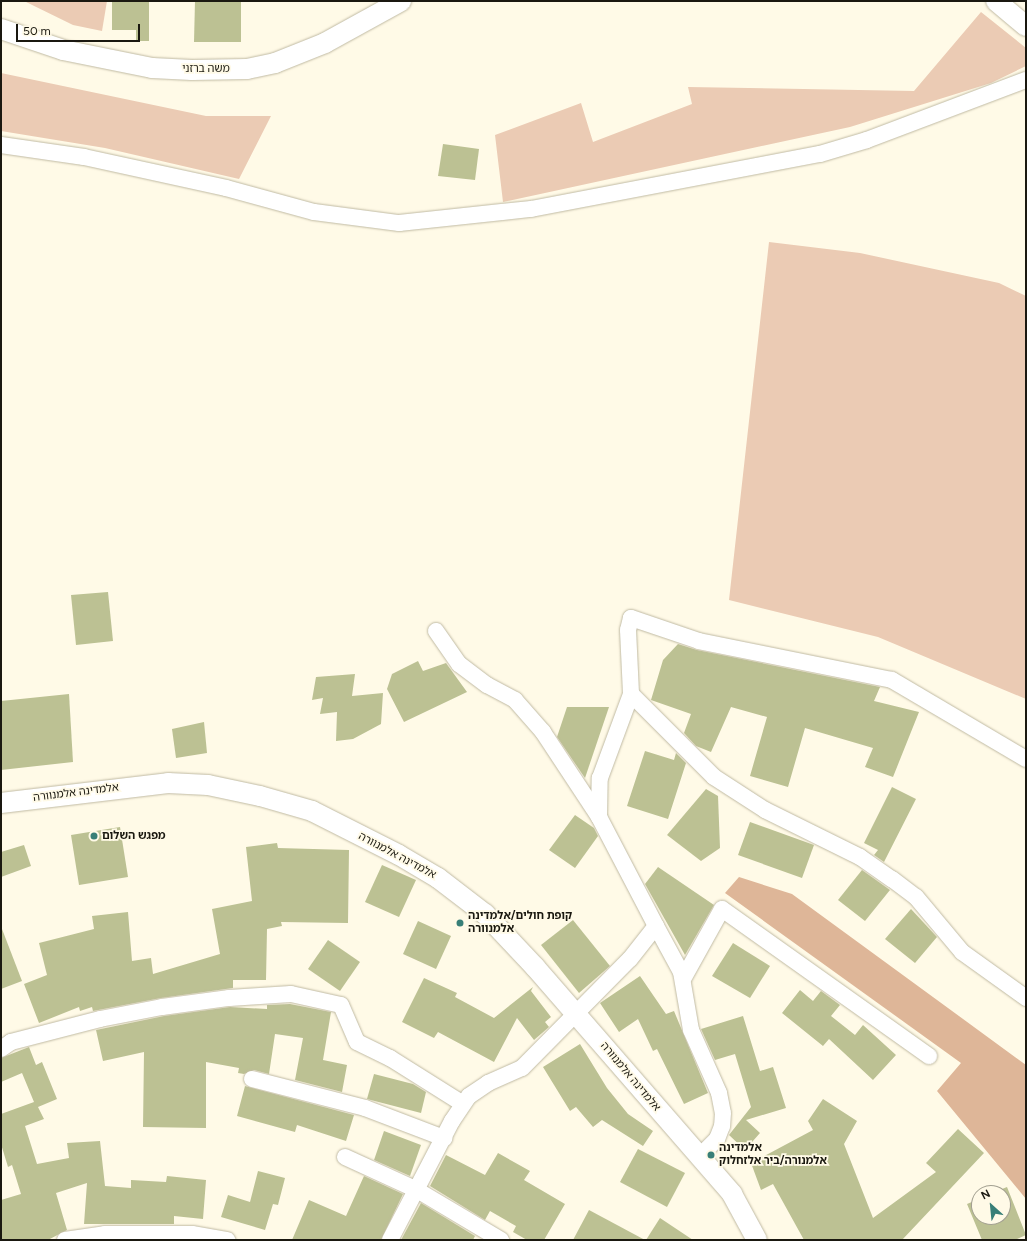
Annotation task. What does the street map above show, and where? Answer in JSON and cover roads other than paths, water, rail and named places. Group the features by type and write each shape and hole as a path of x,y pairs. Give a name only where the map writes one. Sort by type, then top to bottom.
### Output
{"street":[{"name":"משה ברזני","path":"1,29 63,50 152,68 192,70 247,69 275,63 325,43 401,1"},
{"path":"996,1 1026,26"},
{"path":"1,145 84,157 226,188 314,212 399,223 531,209 820,154 867,140 1026,80"},
{"path":"600,817 600,778 631,694 628,630 631,618 699,641 892,680 1026,759"},
{"path":"436,631 459,664 487,685 515,700 543,732 600,817 683,979 691,1030 718,1093 723,1113 722,1126 717,1139 699,1157"},
{"path":"631,694 714,777 766,810 860,857 892,879 916,897 962,952 1026,998"},
{"name":"אלמדינה אלמנוורה","path":"1,803 168,783 208,785 237,791 312,811 438,878 484,914 577,1013 732,1194 757,1240"},
{"path":"683,979 722,909 929,1056"},
{"path":"390,1240 444,1138 469,1096 488,1083 522,1068 630,959 656,926"},
{"path":"1,1049 11,1042 100,1018 162,1007 229,998 291,994 341,1005 357,1042 390,1058 463,1104"},
{"path":"252,1079 365,1108 444,1138"},
{"path":"345,1158 417,1190 501,1240"},
{"path":"65,1240 105,1234 192,1234 227,1240"}],"place":[{"name":"מפגש השלום","path":"94,836"},
{"name":"קופת חולים/אלמדינה אלמנוורה","path":"460,923"},
{"name":"אלמדינה אלמנורה/ביר אלזחלוק","path":"711,1155"}]}
